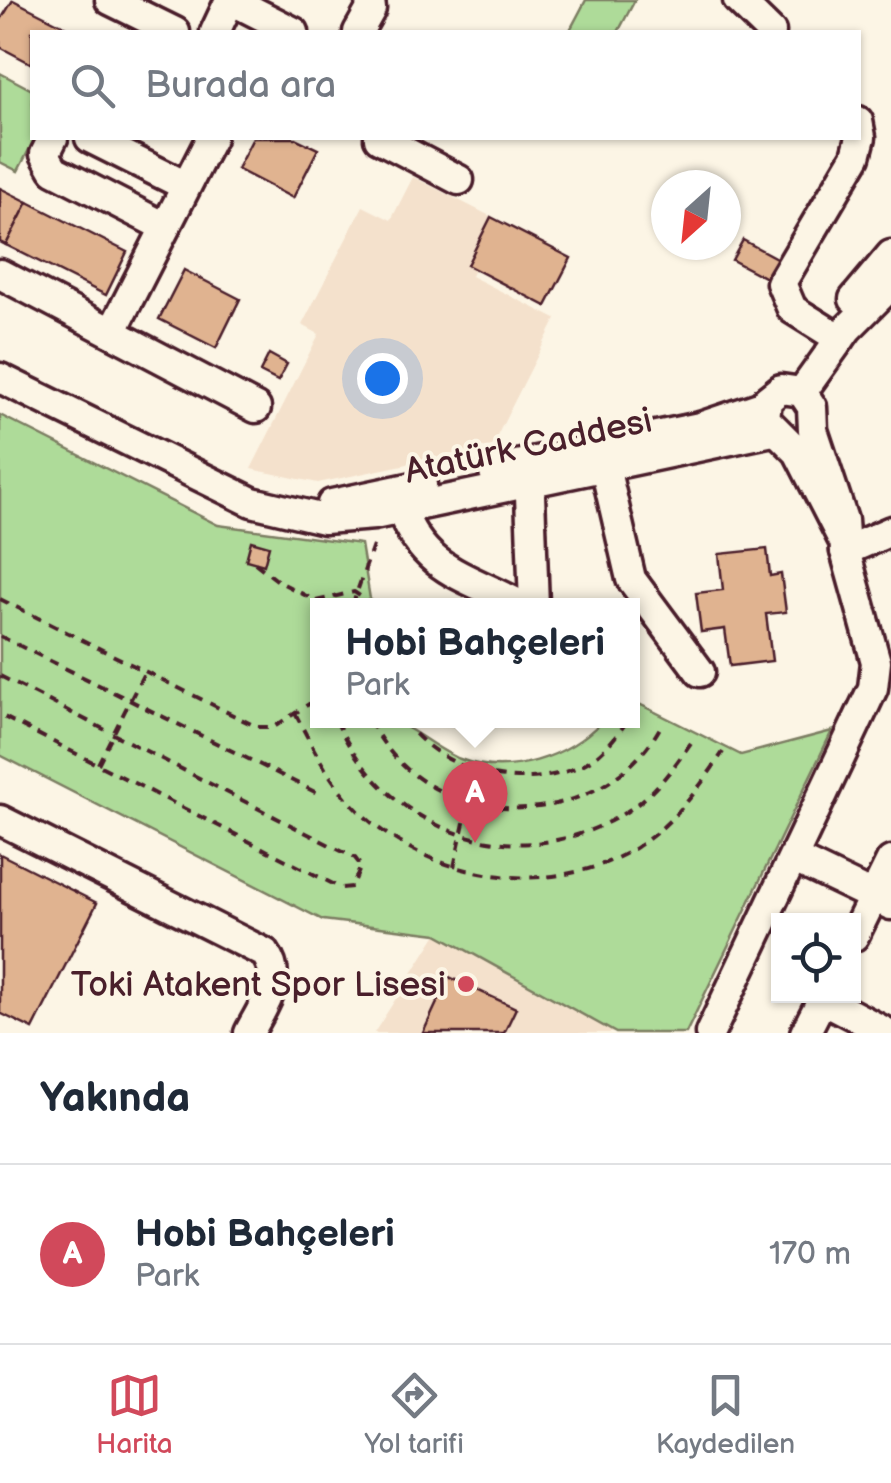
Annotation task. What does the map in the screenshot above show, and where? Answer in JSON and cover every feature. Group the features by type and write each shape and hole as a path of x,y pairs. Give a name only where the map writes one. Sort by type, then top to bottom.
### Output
{"street":[{"path":"110,0 171,30"},
{"path":"216,30 230,0 290,30"},
{"path":"359,30 370,0"},
{"path":"738,0 769,30"},
{"path":"52,140 44,154 54,170 165,227"},
{"path":"94,140 186,186"},
{"path":"112,332 210,140"},
{"path":"383,140 459,180"},
{"path":"843,334 792,309 782,283 856,156 860,140"},
{"path":"843,334 852,301 891,255"},
{"path":"0,274 256,408"},
{"path":"802,392 843,334 891,285"},
{"name":"Atatürk Caddesi","path":"0,378 252,502 324,519 388,512 530,472"},
{"path":"718,1031 873,688 876,662 844,546 843,520 811,421 812,406 802,392 781,389 773,424"},
{"path":"773,424 795,435 811,421"},
{"path":"773,424 805,464 844,546"},
{"name":"Atatürk Caddesi","path":"296,512 530,472 773,424"},
{"path":"602,457 632,578 700,672"},
{"path":"530,472 534,598"},
{"path":"388,512 426,556 507,598"},
{"path":"844,546 891,531"},
{"path":"0,820 266,953 275,971 273,985 248,1033"},
{"path":"795,859 882,901"},
{"path":"861,927 882,901 891,861"},
{"path":"805,1033 820,1003"},
{"path":"834,1003 887,1033"}],"path":[{"path":"353,598 388,512"},
{"path":"255,563 278,582 310,598"},
{"path":"329,598 354,592 363,598"},
{"path":"0,599 262,728 274,727 310,703"},
{"path":"0,636 317,793"},
{"path":"98,764 144,671"},
{"path":"0,676 355,858 361,866 356,880 352,887 341,888 0,716"},
{"path":"295,713 321,762 350,802 410,850 454,866 520,878 565,873 635,848 698,790 723,752"},
{"path":"374,728 379,740 404,767 436,789 468,802 524,811 562,806 626,770 664,722"},
{"path":"339,728 352,758 403,807 461,835 515,844 590,830 630,810 668,775 695,737"},
{"path":"409,728 418,741 476,770 527,780 591,760 621,728"},
{"path":"454,866 476,770"}],"shaded area":[{"path":"413,177 498,220 471,276 556,319 492,446 318,483 251,469 319,334 302,325 363,206 391,220"},
{"name":"Toki Atakent Spor Lisesi","path":"437,934 616,1033 374,1033"}],"green space":[{"path":"586,0 635,0 619,30 570,30"},
{"path":"0,73 30,89 30,140 34,140 18,171 0,162"},
{"path":"0,415 218,525 361,544 370,598 310,598 310,728 408,728 453,756 498,766 537,761 555,754 594,728 640,728 640,704 741,755 832,731 686,1033 616,1033 437,934 323,920 0,755"}],"building":[{"path":"13,0 72,30 30,30 30,63 0,47 0,21"},
{"path":"252,140 299,140 318,149 293,198 237,169"},
{"path":"0,188 28,202 6,245 0,242"},
{"path":"28,202 127,252 106,295 6,245"},
{"path":"491,217 571,258 546,306 467,265"},
{"path":"743,240 778,259 768,279 732,260 741,260"},
{"path":"184,270 240,299 216,348 159,319"},
{"path":"269,354 287,364 278,381 260,372"},
{"path":"251,541 269,546 264,565 246,560"},
{"path":"767,549 770,576 781,574 786,612 766,614 772,661 730,666 725,629 701,632 696,593 723,590 719,554"},
{"path":"0,854 97,903 33,1029 0,1013"},
{"path":"449,977 516,1008 504,1033 423,1033"}],"place":[{"name":"Hobi Bahçeleri","path":"475,843"},
{"name":"Toki Atakent Spor Lisesi","path":"466,984"}]}
